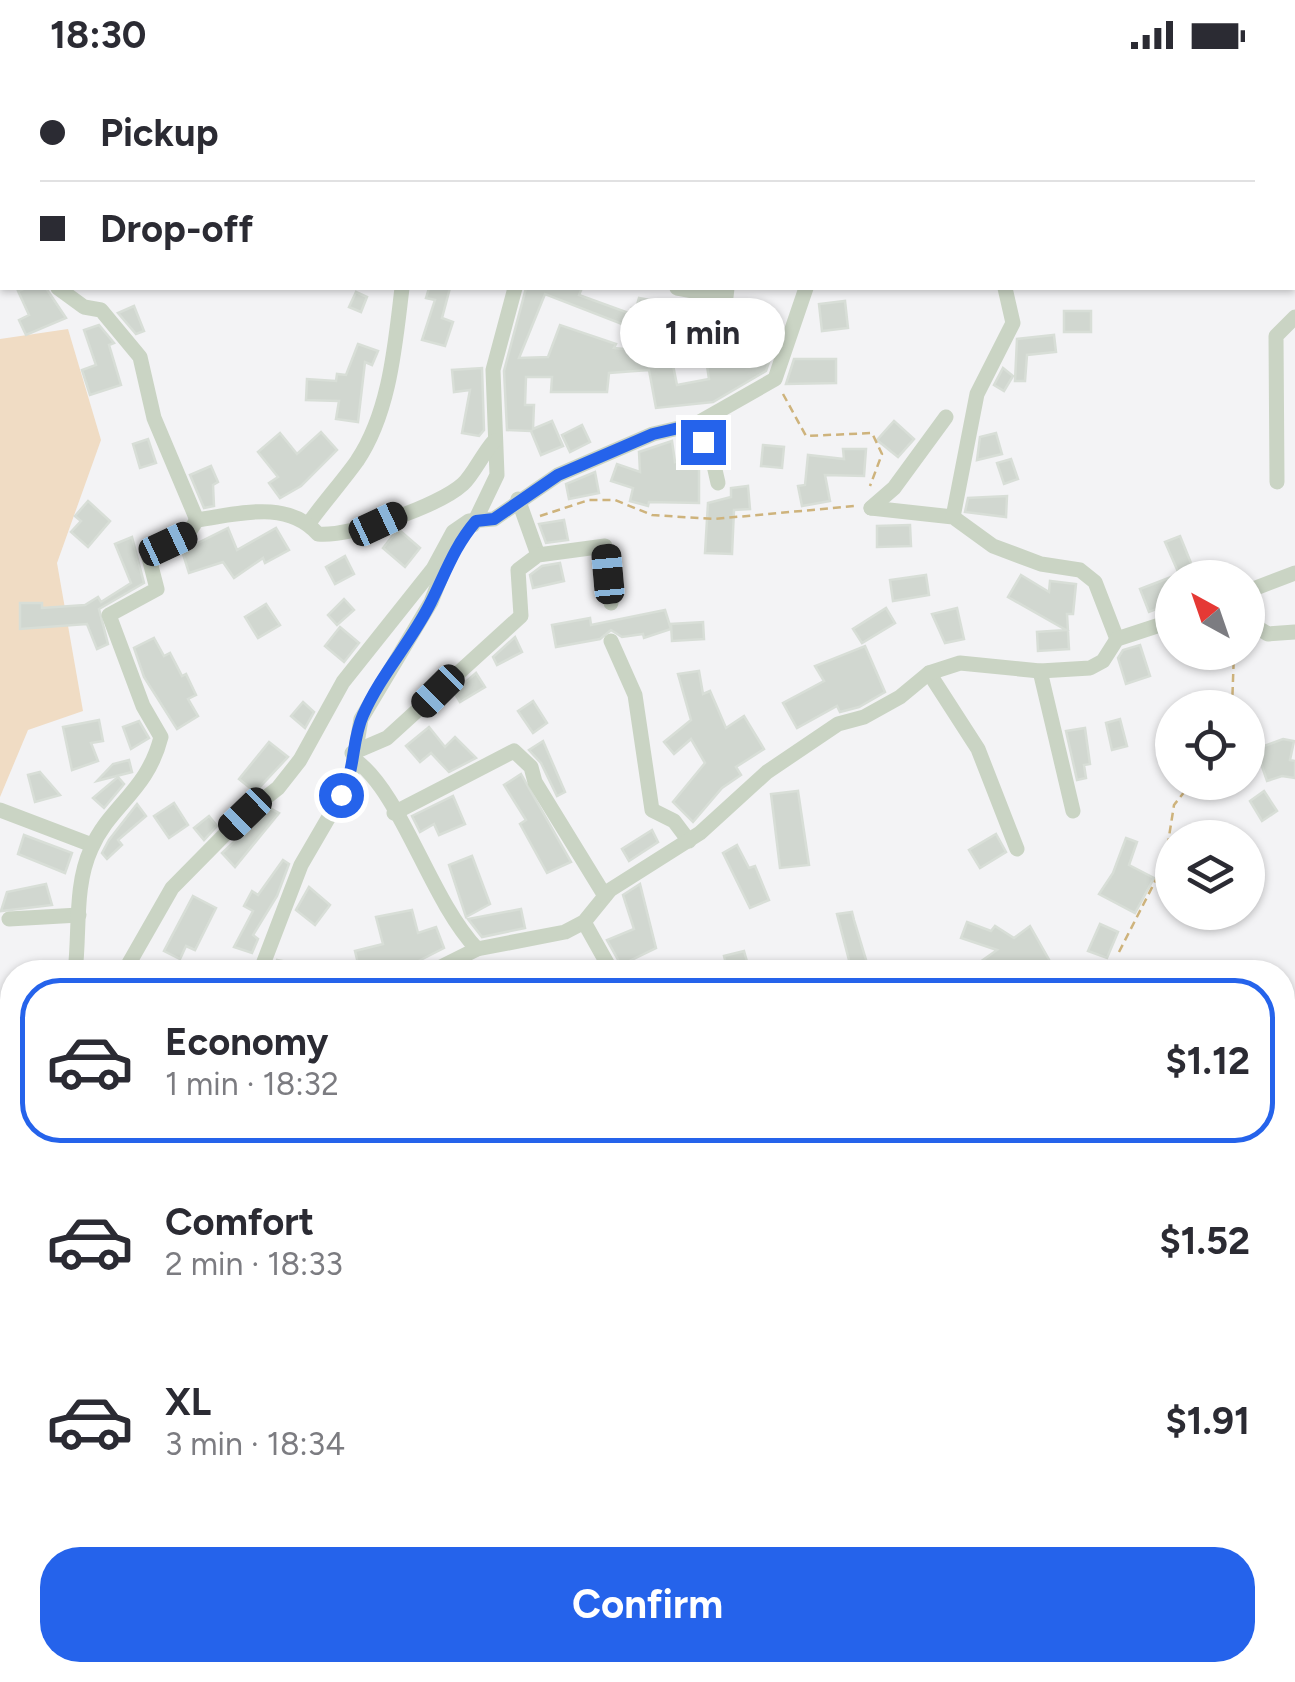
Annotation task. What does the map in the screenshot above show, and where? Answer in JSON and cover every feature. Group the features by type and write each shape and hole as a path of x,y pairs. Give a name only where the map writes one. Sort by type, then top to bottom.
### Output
{"street":[{"path":"61,290 84,308 101,310 140,357 154,418 197,520"},
{"path":"308,523 357,461 374,429 390,371 402,290"},
{"path":"264,960 279,914 351,778 361,719 384,674 431,602 443,567 476,521 497,475 494,370 514,290"},
{"path":"688,290 726,297 728,290"},
{"path":"131,960 172,888 278,788 300,760 343,682 433,569 453,532 476,521 494,519 558,475 653,434 696,424 775,380 805,290"},
{"path":"953,517 978,394 1013,323 1005,290"},
{"path":"1277,482 1276,336 1295,317"},
{"path":"871,508 894,488 946,417"},
{"path":"696,424 713,461 718,484"},
{"path":"197,520 272,510 308,523 318,534 336,536 378,524 466,483 476,460 494,440"},
{"path":"518,499 538,555"},
{"path":"871,508 953,517 993,546 1041,564 1080,570 1095,582 1118,639"},
{"path":"76,960 82,874 92,845 146,778 160,737 143,706 109,615 157,589 148,554 187,536 197,520"},
{"path":"353,756 386,738 521,616 518,570 538,555 606,546 611,603"},
{"path":"1265,584 1295,573"},
{"path":"455,960 477,949 565,932 584,922 605,896 689,842 767,772 838,724 864,718 900,697 929,673 960,664 1040,671 1090,668 1103,661 1118,639 1155,627"},
{"path":"1265,632 1295,632"},
{"path":"611,641 635,696 652,810 674,821 689,842"},
{"path":"1040,671 1072,811"},
{"path":"929,673 978,748 1018,849"},
{"path":"394,813 514,751 532,767 535,782 605,896"},
{"path":"353,756 374,773 433,889 477,949"},
{"path":"0,810 92,845"},
{"path":"9,919 79,915"},
{"path":"584,922 605,960"}],"path":[{"path":"523,520 590,500 616,500 652,515 714,519 808,508 871,508 870,477 882,454 872,434 806,436 775,380"},
{"path":"1119,952 1165,862 1178,800"}],"shaded area":[{"path":"68,329 101,440 57,563 83,711 28,730 0,797 0,339"}],"building":[{"path":"47,290 66,318 26,335 19,320 29,315 18,291"},
{"path":"428,290 449,290 442,318 453,322 445,346 422,340 435,300 426,298"},
{"path":"525,290 581,290 579,295 634,315 632,308 636,308 639,298 655,301 648,325 634,316 627,326 545,294 519,358 548,357 560,325 616,344 614,348 634,350 636,346 677,341 680,359 672,360 677,385 709,379 707,366 737,361 745,351 770,359 766,371 713,402 656,408 649,370 609,373 607,392 551,392 552,377 526,377 525,405 534,405 533,429 552,421 563,446 541,455 531,431 507,430 504,371"},
{"path":"356,292 367,297 361,312 349,307"},
{"path":"845,301 848,328 822,331 819,304"},
{"path":"134,306 144,331 136,334 118,313"},
{"path":"700,309 713,312 710,348 687,339 691,315 698,317"},
{"path":"1064,311 1091,311 1091,332 1064,332"},
{"path":"99,325 114,343 109,345 121,385 90,395 82,370 96,365 84,330"},
{"path":"1054,335 1056,352 1027,355 1025,381 1015,381 1017,339"},
{"path":"358,344 378,351 372,365 365,362 358,422 336,419 339,401 306,400 307,379 336,381 337,374 346,375"},
{"path":"794,359 836,359 836,383 786,384"},
{"path":"482,368 484,430 479,436 462,433 470,390 454,392 452,370"},
{"path":"1003,368 1013,376 1004,391 994,385"},
{"path":"894,421 914,439 898,457 877,440"},
{"path":"582,425 590,442 570,452 562,435"},
{"path":"321,432 337,450 301,486 280,498 269,483 278,477 258,452 280,433 297,454"},
{"path":"996,433 1002,454 977,460 980,437"},
{"path":"148,439 156,463 140,468 133,444"},
{"path":"672,441 675,462 697,453 699,457 699,503 649,502 648,506 630,501 633,488 611,481 617,464 640,472 639,452"},
{"path":"763,445 784,447 782,468 761,466"},
{"path":"843,449 866,449 864,476 825,475 830,501 802,506 798,486 805,485 808,455 844,459"},
{"path":"1011,459 1018,479 1004,484 997,463"},
{"path":"211,466 218,482 213,485 214,506 204,508 190,475"},
{"path":"595,472 599,493 569,499 566,484"},
{"path":"748,486 750,509 734,510 732,554 705,553 708,503 731,497 731,488"},
{"path":"1007,496 1006,517 965,512 968,498"},
{"path":"88,501 110,521 88,547 71,532 81,521 75,516"},
{"path":"564,520 568,540 546,543 539,524"},
{"path":"910,525 911,546 877,547 877,526"},
{"path":"228,528 237,550 276,528 289,550 265,563 263,558 234,578 223,562 189,573 182,551"},
{"path":"398,529 420,548 405,567 383,548"},
{"path":"1180,536 1190,560 1173,560 1165,542"},
{"path":"132,537 144,583 99,609 108,644 97,649 87,624 20,629 20,603 42,603 42,608 85,605 98,597 101,602 131,583 115,544"},
{"path":"345,556 354,574 335,584 326,567"},
{"path":"560,563 564,581 533,588 530,575 542,566"},
{"path":"926,575 929,595 893,601 890,580"},
{"path":"1021,575 1049,592 1050,581 1076,584 1073,614 1067,614 1069,649 1038,651 1037,632 1066,630 1008,597"},
{"path":"1155,583 1155,610 1149,612 1140,589"},
{"path":"344,599 354,610 337,625 328,615"},
{"path":"266,604 280,625 258,638 245,617"},
{"path":"886,608 895,623 862,643 853,629"},
{"path":"957,608 964,639 945,643 932,614"},
{"path":"665,610 671,629 644,638 643,634 622,637 611,630 600,639 556,647 552,625 590,618 591,625"},
{"path":"703,622 704,639 672,641 671,624"},
{"path":"340,627 359,643 344,662 325,646"},
{"path":"515,637 522,652 497,665 493,657"},
{"path":"154,638 164,656 170,653 182,676 186,674 196,695 188,699 198,716 177,729 144,677 134,648"},
{"path":"1140,645 1150,676 1126,684 1118,658 1123,650"},
{"path":"865,646 885,692 859,707 840,712 837,706 797,728 783,703 824,681 815,666"},
{"path":"699,671 703,694 710,691 726,728 744,716 764,749 736,767 741,775 722,788 693,822 673,802 705,763 691,739 674,754 664,742 691,720 678,674"},
{"path":"476,673 485,687 460,702 454,692"},
{"path":"533,701 547,723 533,733 518,711"},
{"path":"303,702 314,712 305,728 291,716"},
{"path":"1120,719 1127,746 1112,750 1106,723"},
{"path":"99,720 103,741 91,743 98,761 72,770 63,727"},
{"path":"139,721 149,738 131,749 123,727"},
{"path":"429,727 445,747 455,737 476,758 449,772 431,753 420,762 406,746"},
{"path":"1085,728 1090,764 1084,765 1086,778 1077,780 1066,731"},
{"path":"1283,739 1294,741 1290,760 1295,761 1295,778 1282,776 1267,781 1265,746"},
{"path":"543,741 565,792 557,796 541,763 529,750"},
{"path":"269,742 288,757 255,792 239,779"},
{"path":"129,760 132,772 97,781 113,764"},
{"path":"40,772 60,795 35,802 28,775"},
{"path":"521,774 571,862 547,873 520,824 526,820 504,785"},
{"path":"118,777 124,784 104,808 93,798"},
{"path":"798,791 809,865 780,868 771,794"},
{"path":"1265,793 1277,811 1261,820 1250,801 1265,800"},
{"path":"453,796 465,824 439,835 434,824 420,832 412,816"},
{"path":"174,803 188,825 169,838 154,816"},
{"path":"137,804 146,816 118,840 122,845 107,859 102,853 109,840"},
{"path":"270,808 279,813 235,867 222,853"},
{"path":"209,816 217,826 204,840 194,828"},
{"path":"652,830 658,842 629,861 622,849"},
{"path":"996,834 1006,852 980,868 969,850"},
{"path":"24,835 72,853 65,873 18,854"},
{"path":"1126,838 1137,842 1129,865 1154,878 1135,913 1099,894 1113,873"},
{"path":"737,845 749,868 755,866 769,900 750,908 723,853"},
{"path":"472,856 490,904 466,917 449,865"},
{"path":"283,860 289,864 277,896 253,935 258,939 252,953 234,947 253,911 244,906 252,891 258,895"},
{"path":"46,884 52,905 1,911 7,892"},
{"path":"640,884 656,948 631,960 618,960 607,940 634,929 623,895"},
{"path":"309,887 330,905 315,925 296,910"},
{"path":"193,896 216,908 195,950 186,946 180,959 164,951"},
{"path":"521,909 525,928 482,937 468,919"},
{"path":"412,910 418,933 436,927 444,948 420,960 357,960 355,951 383,944 376,917"},
{"path":"852,912 866,960 849,960 837,914"},
{"path":"967,922 991,931 995,926 1014,938 1030,926 1049,960 983,960 997,950 961,938"},
{"path":"1100,924 1118,932 1107,958 1088,951"},
{"path":"744,951 747,960 725,960 724,956"}],"route":[{"path":"341,795 351,778 352,753 361,719 384,674 431,602 443,567 476,521 494,519 558,475 653,434 696,424 703,442"}]}
